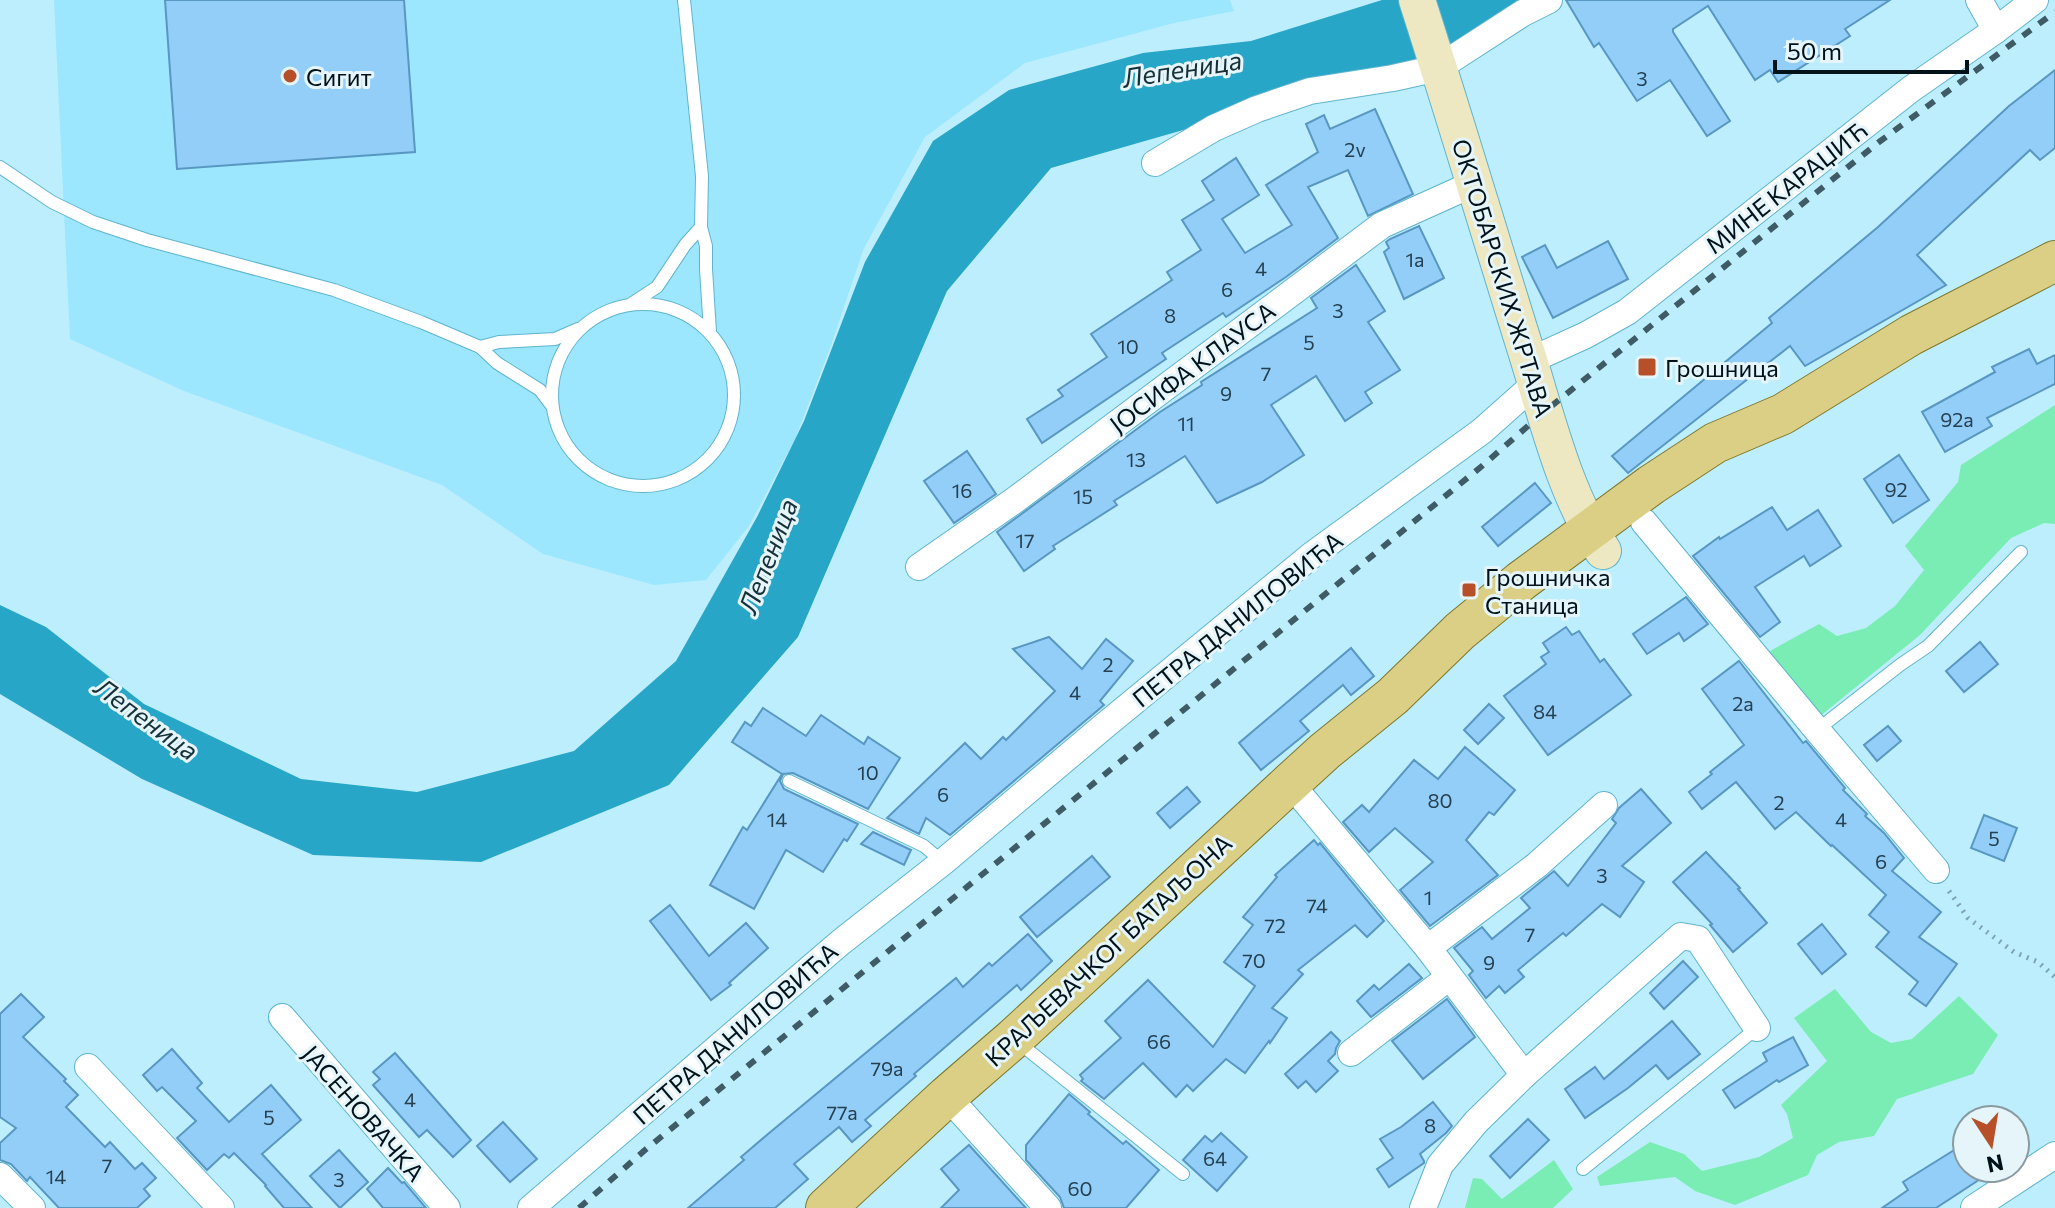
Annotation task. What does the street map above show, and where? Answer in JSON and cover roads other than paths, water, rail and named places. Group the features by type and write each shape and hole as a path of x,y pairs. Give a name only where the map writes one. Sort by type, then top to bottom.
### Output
{"main road":[{"name":"КРАЉЕВАЧКОГ БАТАЉОНА","path":"1596,540 1715,443 1783,414 1911,335 2055,261"},
{"name":"КРАЉЕВАЧКОГ БАТАЉОНА","path":"839,1204 947,1096 1325,751 1393,696 1460,631 1521,581 1596,540 1644,522 1739,457 1783,414"}],"street":[{"name":"ОКТОБАРСКИХ ЖРТАВА","path":"1417,0 1557,452 1596,540"},
{"path":"1155,163 1214,128 1257,109 1310,91 1393,78 1549,0"},
{"path":"1979,0 1996,30"},
{"name":"МИНЕ КАРАЏИЋ","path":"1533,372 1586,335 1627,312 1911,89 2035,0"},
{"name":"ЈОСИФА КЛАУСА","path":"919,567 1015,500 1382,225 1473,184"},
{"name":"ПЕТРА ДАНИЛОВИЋА","path":"531,1208 841,942 943,862 1312,555 1482,431 1533,372"},
{"path":"1644,522 1936,870"},
{"path":"1290,783 1428,948 1524,1075"},
{"path":"1428,948 1537,865 1604,805"},
{"path":"1423,1208 1440,1165 1476,1122 1524,1075 1681,936 1698,939 1757,1028"},
{"path":"1351,1053 1449,977"},
{"name":"ЈАСЕНОВАЧКА","path":"282,1017 447,1208"},
{"path":"88,1067 221,1208"},
{"path":"947,1096 1048,1208"},
{"path":"1974,1208 2055,1155"},
{"path":"0,1176 32,1208"}],"lane":[{"path":"684,0 702,176 701,227 706,246 710,332"},
{"path":"0,166 52,202 93,222 147,240 334,290 480,347 497,363 540,390 552,406"},
{"path":"480,347 499,342 555,339 581,328 604,312 631,304 657,287 701,227"},
{"path":"581,328 563,351 553,377 552,406 560,434 576,457 599,475 626,485 655,485 683,477 707,461 724,438 734,412 734,383 726,355 710,332 687,314 660,305 631,304"},
{"path":"1817,730 1928,646 2021,552"},
{"path":"789,781 924,846 943,862"},
{"path":"1583,1169 1757,1028"},
{"path":"1014,1038 1183,1174"}],"water":[{"name":"Лепеница","path":"1382,0 1535,0 1454,49 1335,81 1218,120 1051,168 947,291 798,637 669,785 481,862 313,855 142,779 0,694 0,605 46,627 144,704 301,779 417,792 574,751 676,661 757,517 804,421 865,262 933,141 1009,90 1143,53 1251,41"}],"railway":[{"path":"579,1208 645,1150 1544,412 1879,142 2055,12"}],"place":[{"name":"Сигит","path":"290,76"},
{"name":"Грошница","path":"1647,367"},
{"name":"Грошничка Станица","path":"1469,590"}]}
